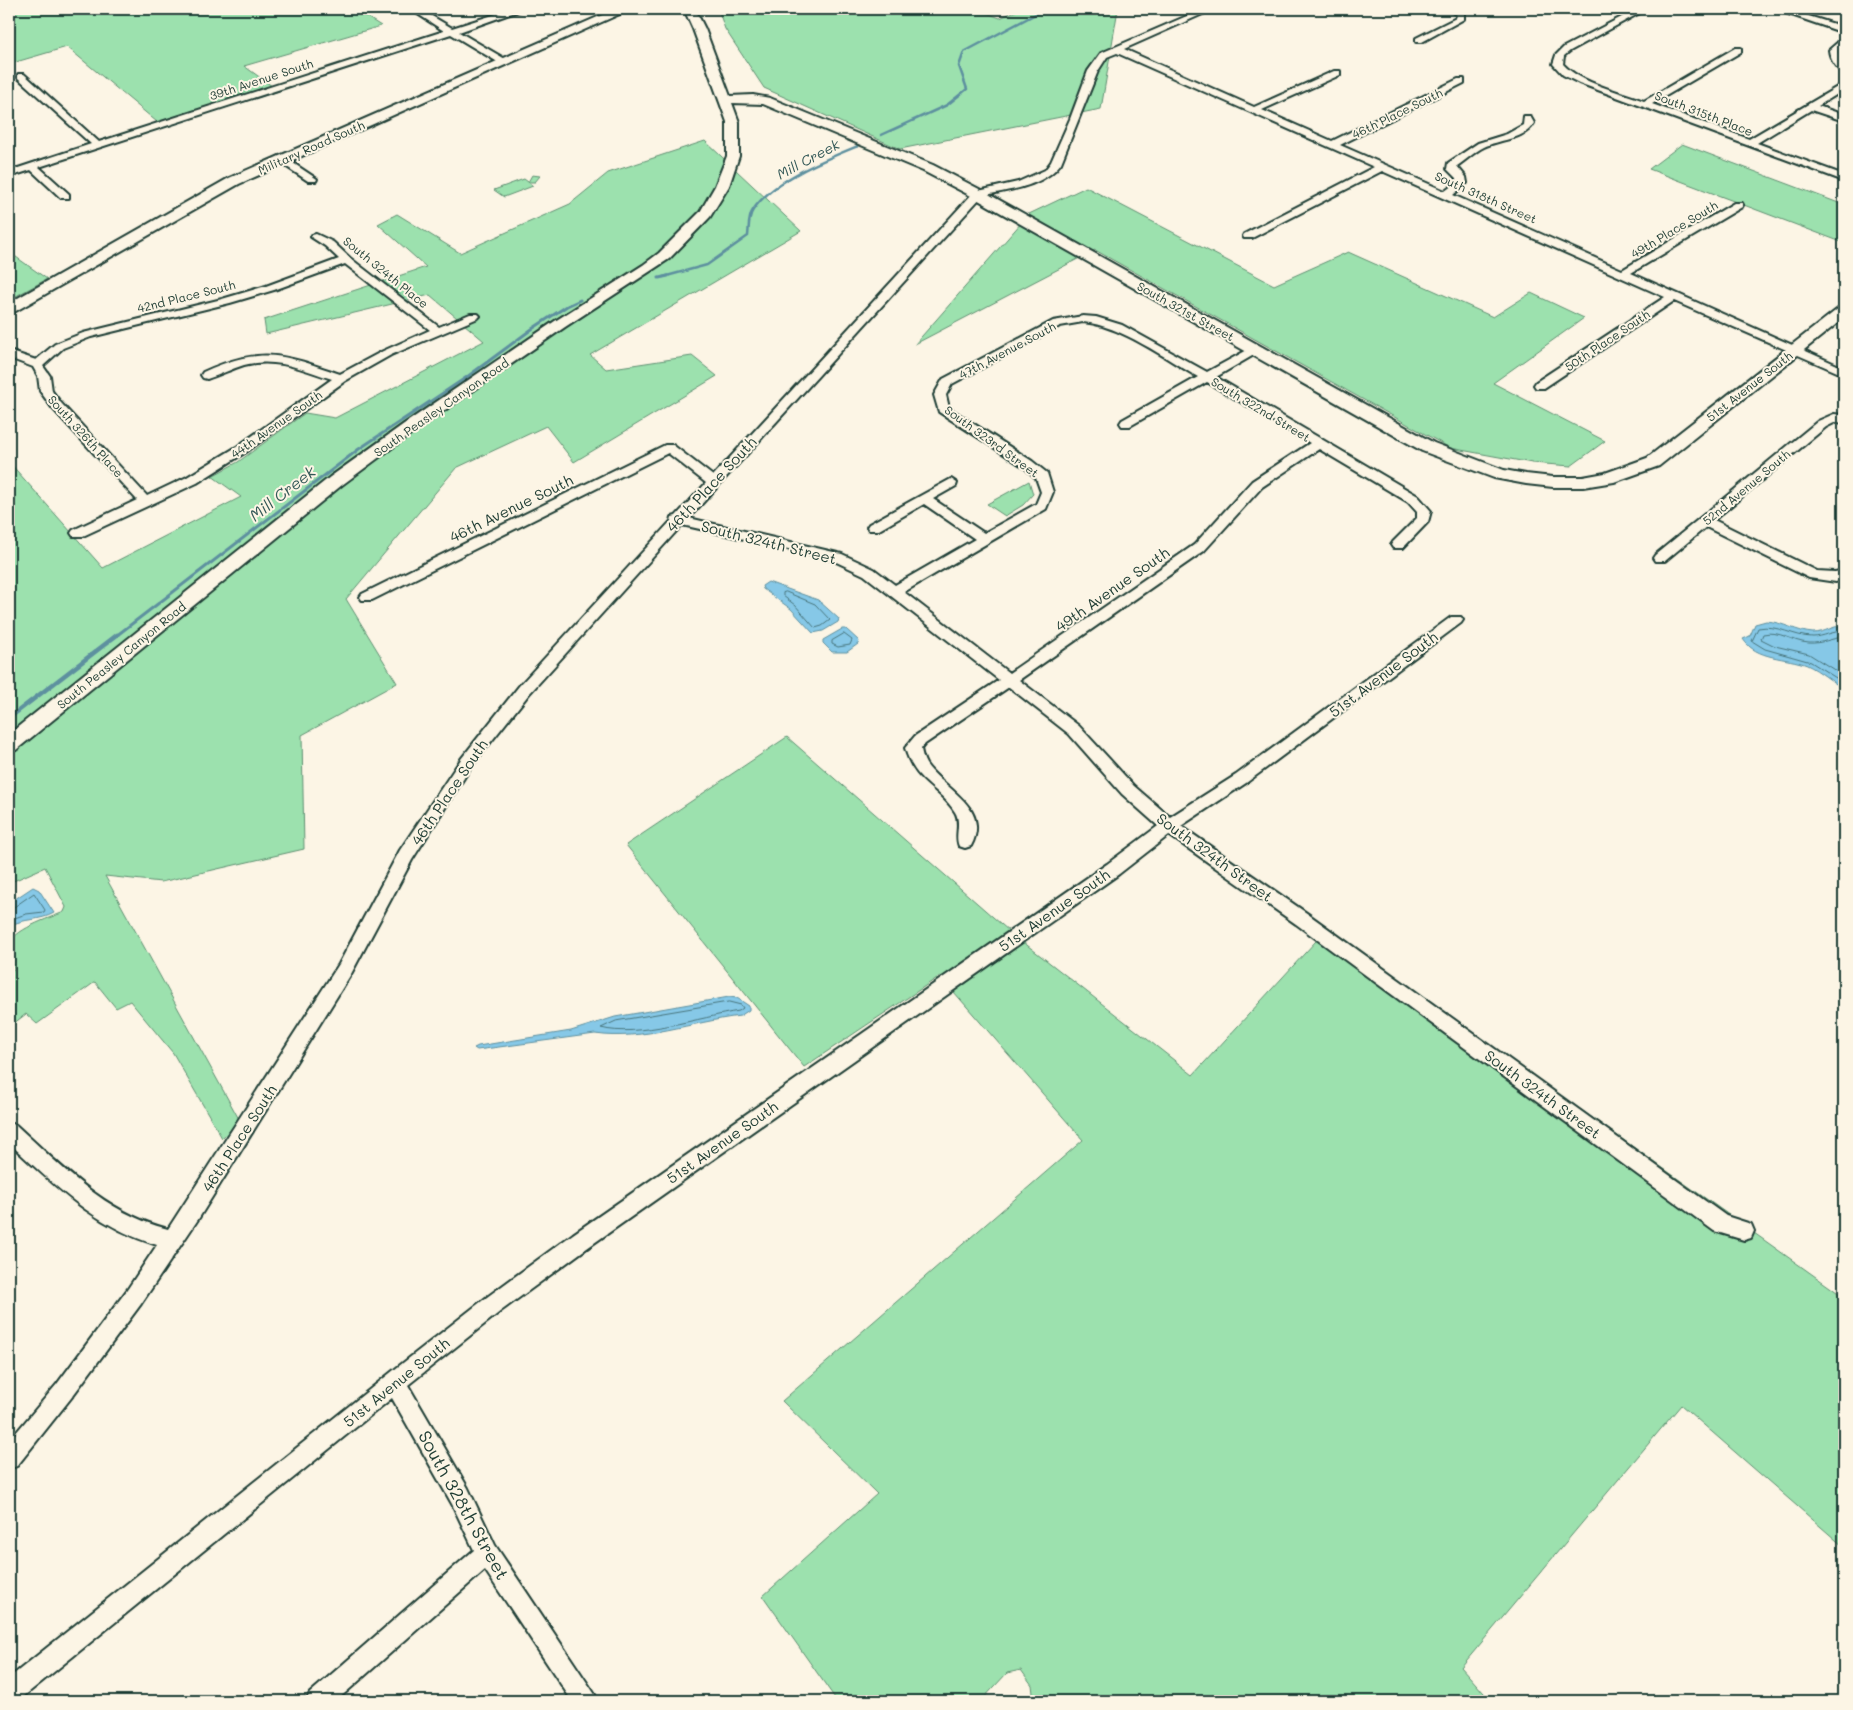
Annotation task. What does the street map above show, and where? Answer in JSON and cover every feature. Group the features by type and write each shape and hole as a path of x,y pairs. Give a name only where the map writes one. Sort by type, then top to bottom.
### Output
{"main road":[{"name":"Military Road South","path":"9,309 234,182 281,159 625,9"},
{"name":"South Peasley Canyon Road","path":"9,744 336,482 410,427 664,256 705,214 722,186 733,156 733,122 699,29 689,9"},
{"name":"South 321st Street","path":"725,100 754,99 766,101 928,168 978,194 1428,447 1500,474 1553,482 1583,482 1608,478 1654,462"},
{"name":"51st Avenue South","path":"1654,462 1844,311"}],"street":[{"path":"414,9 504,62"},
{"name":"39th Avenue South","path":"9,174 520,9"},
{"path":"978,194 1021,184 1039,178 1049,172 1056,162 1075,119 1093,71 1104,55 1210,9"},
{"path":"1419,40 1456,22 1462,15 1451,9"},
{"name":"South 315th Place","path":"1643,9 1567,50 1560,55 1558,64 1572,76 1844,178"},
{"path":"1778,9 1844,30"},
{"path":"1844,40 1833,50 1834,57 1844,70"},
{"name":"South 318th Street","path":"1116,49 1844,372"},
{"path":"1645,104 1738,50"},
{"path":"1254,110 1337,73"},
{"path":"21,76 97,145"},
{"name":"46th Place South","path":"1332,145 1461,81"},
{"path":"1750,143 1844,86"},
{"path":"1812,107 1844,118"},
{"path":"1447,195 1462,183 1461,177 1452,169 1452,165 1481,145 1510,136 1528,127 1527,118"},
{"path":"281,159 312,179"},
{"path":"32,166 65,196"},
{"path":"1248,236 1382,167"},
{"name":"46th Place South","path":"9,1458 64,1391 134,1297 172,1240 294,1054 346,969 406,855 466,763 526,688 677,520 978,194"},
{"name":"49th Place South","path":"1624,273 1738,205"},
{"name":"South 324th Place","path":"316,238 329,244 346,260 438,330"},
{"name":"42nd Place South","path":"37,366 59,346 87,335 226,301 270,288 346,260"},
{"name":"50th Place South","path":"1540,385 1673,296"},
{"name":"44th Avenue South","path":"78,533 192,480 242,449 341,378 388,353 474,316"},
{"name":"South 322nd Street","path":"1083,319 1096,320 1118,327 1207,377 1413,499 1424,511 1423,519 1398,546"},
{"name":"47th Avenue South","path":"940,394 947,382 1048,328 1064,321 1083,319"},
{"path":"1126,423 1255,350"},
{"path":"9,354 28,360 37,366"},
{"path":"207,375 250,362 271,358 283,359 341,378"},
{"name":"South 326th Place","path":"37,366 44,376 46,392 57,406 146,502"},
{"name":"South 323rd Street","path":"940,394 943,409 1028,464 1042,476 1047,487"},
{"name":"52nd Avenue South","path":"1660,558 1822,424 1839,419"},
{"name":"49th Avenue South","path":"965,842 967,828 962,809 925,774 917,763 913,748 920,740 1010,680 1199,548 1257,484 1319,443"},
{"name":"46th Avenue South","path":"367,597 669,448 713,482"},
{"path":"874,528 951,484"},
{"path":"896,591 1041,506 1046,498 1047,487"},
{"path":"925,499 984,540"},
{"name":"South 324th Street","path":"677,520 837,557 869,572 1074,730 1128,790 1169,826 1302,919 1721,1224 1744,1231"},
{"path":"1705,521 1804,571 1826,577 1836,577 1844,574"},
{"name":"51st Avenue South","path":"9,1693 494,1304 580,1241 1108,873 1169,826 1241,780 1456,620"},
{"path":"9,1131 87,1201 138,1229 172,1240"},
{"name":"South 328th Street","path":"395,1382 460,1496 487,1554 586,1701"},
{"path":"318,1701 487,1554"}],"green space":[{"path":"9,9 354,9 381,26 244,66 279,91 163,127 67,47 9,64"},
{"path":"718,9 976,9 1000,18 1020,9 1118,9 1101,109 900,149 764,88 725,29"},
{"path":"705,141 801,231 590,355 606,369 692,356 717,376 574,462 546,426 456,468 346,599 397,683 302,735 304,849 161,882 105,876 240,1121 222,1138 173,1053 130,1001 116,1008 95,982 37,1024 26,1014 9,1027 9,974 14,969 9,952 11,940 32,925 64,912 66,907 45,867 9,883 9,462 103,568 241,497 212,476 238,462 305,413 335,418 484,341 430,295 266,334 264,320 426,267 378,224 397,214 460,253 570,204 608,173"},
{"path":"1682,144 1844,205 1844,243 1649,169"},
{"path":"532,175 540,176 535,182 528,182"},
{"path":"524,179 533,186 504,197 494,190"},
{"path":"1086,187 1274,285 1348,252 1493,317 1531,293 1584,318 1493,383 1605,441 1571,466 1532,463 1450,448 1095,250 915,344 1029,214"},
{"path":"9,252 47,279 9,300"},
{"path":"1029,481 1033,494 1023,505 1005,516 987,504"},
{"path":"787,737 1009,931 1193,1075 1327,929 1844,1297 1844,1547 1681,1405 1461,1667 1491,1701 1034,1701 1032,1685 1021,1670 1007,1673 981,1701 837,1701 763,1596 877,1494 782,1401 1083,1140 940,976 804,1067 626,845"}],"water":[{"path":"768,582 818,600 839,619 838,622 823,631 813,633 791,609 763,589 762,586"},
{"path":"1766,621 1813,633 1844,626 1844,689 1807,665 1772,657 1749,646 1743,639 1750,636 1755,624"},
{"path":"842,629 846,629 859,641 858,644 847,652 832,652 823,643 823,640"},
{"path":"33,887 39,890 54,913 9,926 9,903"},
{"path":"729,997 737,998 749,1006 749,1010 740,1016 649,1033 631,1035 595,1034 477,1050 474,1048 571,1031 615,1017"}],"waterway":[{"name":"Mill Creek","path":"881,135 947,105 967,89 959,66 964,52 1045,9"},
{"name":"Mill Creek","path":"663,277 707,265 748,236 751,213 773,189 801,172 858,146"},
{"name":"Mill Creek","path":"659,278 668,276"},
{"name":"Mill Creek","path":"116,636 359,449 467,377 532,329 567,306 580,300"},
{"name":"Mill Creek","path":"9,718 117,635"}]}
